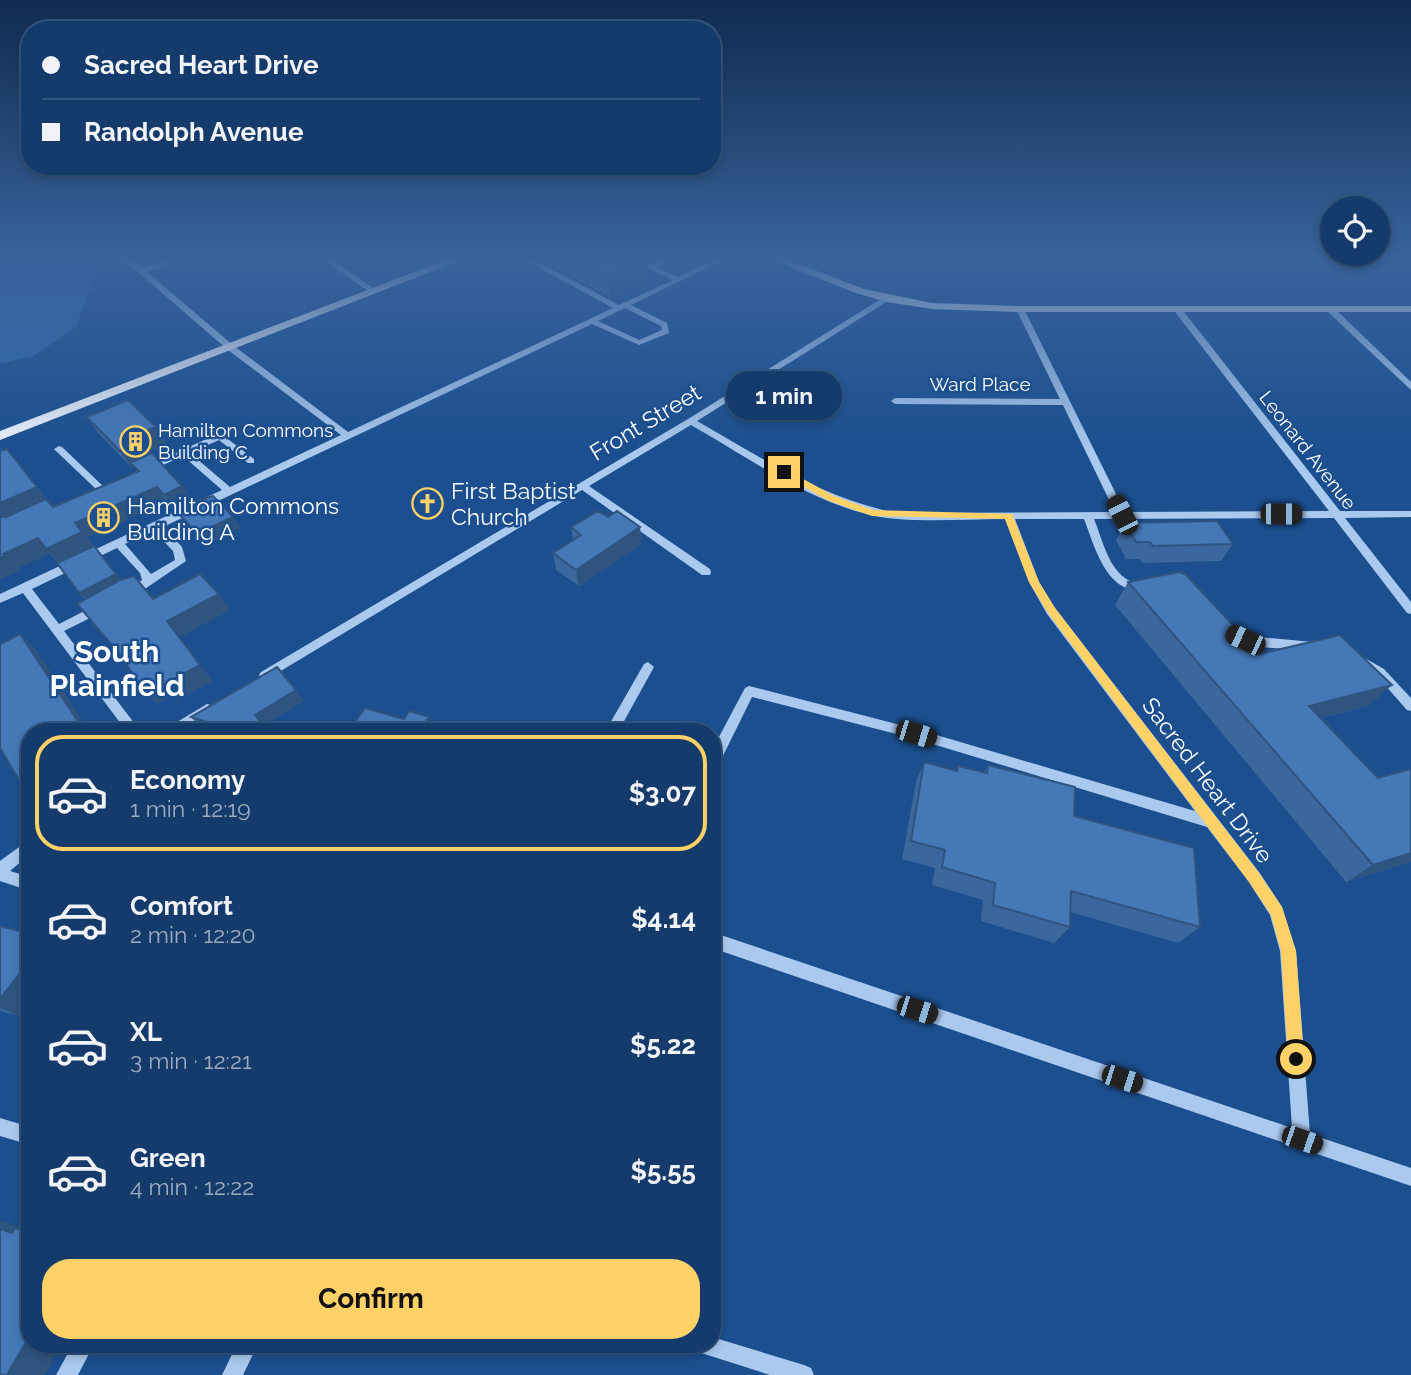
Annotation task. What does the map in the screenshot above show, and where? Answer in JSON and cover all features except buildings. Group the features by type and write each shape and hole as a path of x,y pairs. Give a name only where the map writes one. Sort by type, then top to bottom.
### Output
{"main road":[{"path":"0,436 297,322"}],"street":[{"path":"201,322 231,348 348,436"},
{"path":"0,599 591,322"},
{"path":"595,322 639,343 666,331 664,325 657,322"},
{"name":"Front Street","path":"257,679 691,421 850,322"},
{"path":"1026,322 1122,515"},
{"name":"Leonard Avenue","path":"1187,322 1411,610"},
{"path":"1344,322 1411,387"},
{"name":"Ward Place","path":"895,401 1065,402"},
{"path":"691,421 831,498 872,513 1009,516 1411,514"},
{"path":"137,473 220,436 251,461"},
{"path":"59,449 101,489"},
{"path":"184,452 230,492"},
{"path":"89,495 113,484"},
{"path":"583,486 706,572"},
{"path":"1088,515 1114,576 1135,588 1159,585"},
{"name":"Sacred Heart Drive","path":"1009,516 1034,582 1051,611 1277,912 1288,951 1302,1140"},
{"path":"57,630 180,561 178,550 156,526"},
{"path":"119,544 145,572 148,581"},
{"path":"25,588 128,723"},
{"path":"1222,629 1245,640 1332,649"},
{"path":"1357,658 1380,672 1411,706"},
{"path":"616,723 648,667"},
{"path":"721,746 749,691 916,734 1212,822"},
{"path":"186,723 222,700"},
{"path":"21,853 0,872 21,880"},
{"path":"721,943 1411,1177"},
{"path":"0,1127 21,1133"},
{"path":"721,1350 804,1375"},
{"path":"66,1375 79,1353"},
{"path":"232,1375 243,1353"}],"shaded area":[{"path":"0,322 78,322 76,327 32,357 0,363"}],"place":[{"name":"Hamilton Commons Building C","path":"135,441"},
{"name":"First Baptist Church","path":"428,503"},
{"name":"Hamilton Commons Building A","path":"104,518"}],"district":[{"name":"South Plainfield","path":"117,668"}],"route":[{"path":"784,472 831,498 872,513 897,516 1009,516 1034,582 1051,611 1254,877 1277,912 1288,951 1296,1059"}]}
